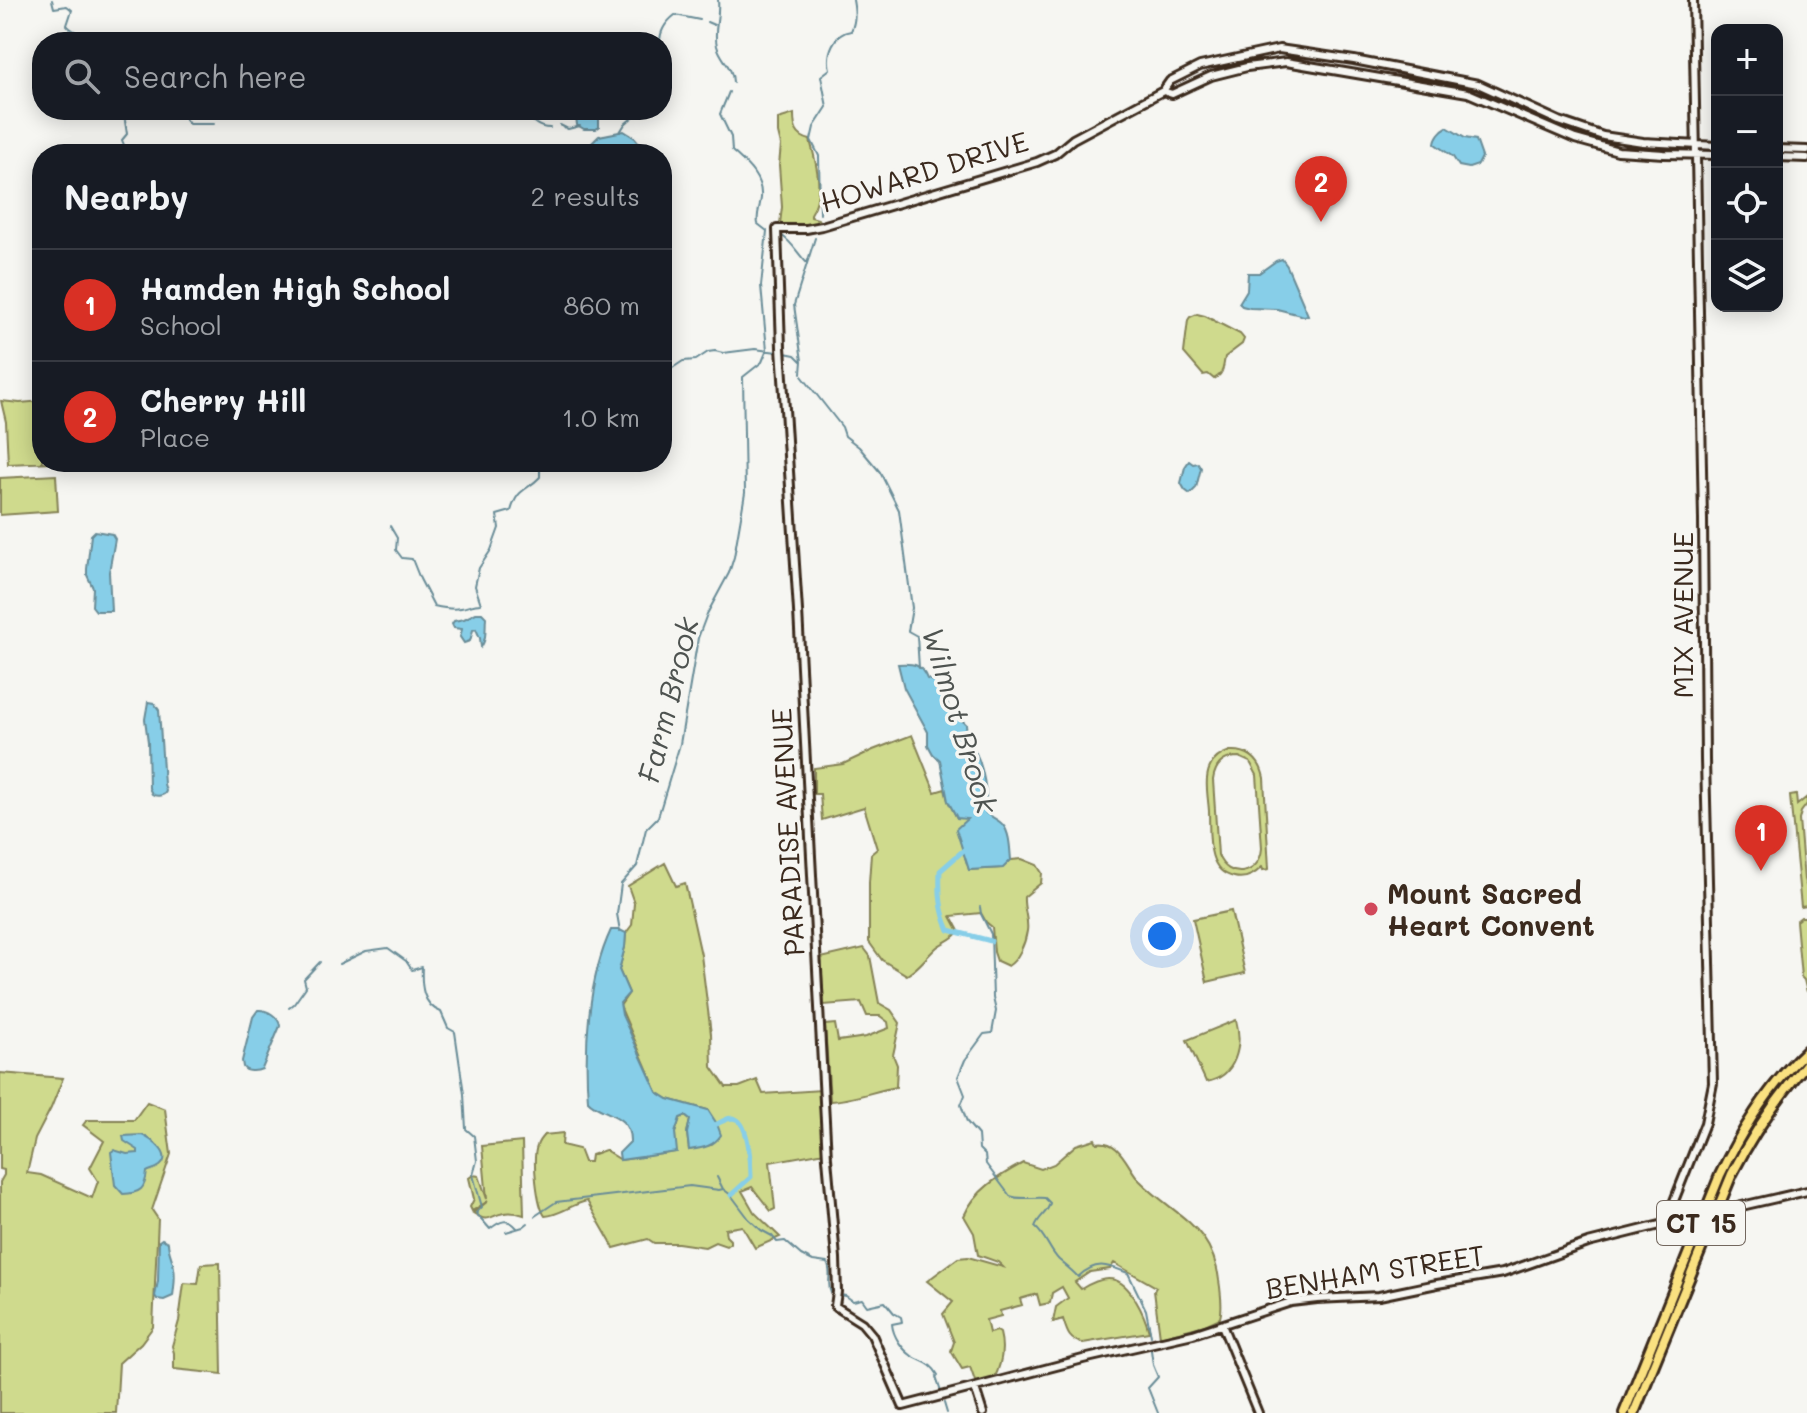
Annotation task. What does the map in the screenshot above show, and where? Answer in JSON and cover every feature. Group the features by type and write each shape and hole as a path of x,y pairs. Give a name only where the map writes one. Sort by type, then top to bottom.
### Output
{"highway":[{"name":"CT 15","path":"1624,1413 1732,1149 1766,1095 1807,1050"},
{"name":"CT 15","path":"1634,1413 1732,1174 1770,1108 1807,1066"}],"street":[{"name":"MIX AVENUE","path":"1672,1222 1670,1211 1705,1123 1713,1083 1693,0"},
{"name":"HOWARD DRIVE","path":"777,229 822,226 1037,162 1163,91 1170,81 1200,66 1279,49 1468,82 1582,130 1618,139 1711,146"},
{"name":"HOWARD DRIVE","path":"1163,91 1172,94 1211,76 1286,62 1468,93 1585,143 1618,151 1711,155"},
{"path":"1481,97 1485,87"},
{"path":"1522,116 1527,106"},
{"path":"1618,139 1618,151"},
{"path":"1783,149 1807,150"},
{"path":"1783,157 1807,158"},
{"name":"PARADISE AVENUE","path":"777,229 782,371 828,1173 838,1279 835,1306 862,1323 872,1335 903,1406"},
{"name":"BENHAM STREET","path":"903,1406 1193,1334 1291,1302 1379,1296 1503,1273 1588,1243 1807,1191"},
{"path":"1225,1324 1258,1413"},
{"path":"975,1388 983,1413"}],"green space":[{"path":"794,114 796,130 810,140 815,158 818,197 811,217 820,223 782,226 778,119"},
{"path":"1197,314 1240,334 1244,339 1225,357 1221,372 1214,379 1208,374 1203,375 1184,353 1188,320"},
{"path":"1,401 32,402 32,463 8,464 6,422"},
{"path":"56,475 58,511 0,515 0,478"},
{"path":"912,735 935,792 945,789 957,818 969,818 957,830 969,870 1002,868 1011,860 1022,859 1037,865 1042,873 1041,883 1024,897 1026,936 1018,956 1008,966 997,961 992,927 981,913 951,916 959,931 907,975 882,960 869,942 871,854 877,849 864,807 822,820 820,794 814,794 814,768 843,764"},
{"path":"1230,751 1253,757 1264,778 1269,869 1263,870 1262,867 1242,878 1225,873 1218,867 1210,840 1207,777 1214,761","holes":["1239,757 1250,762 1257,775 1262,848 1256,865 1236,872 1229,869 1218,855 1213,780 1218,766 1225,760"]},
{"path":"1796,795 1797,805 1807,797 1799,820 1807,887 1807,906 1801,907 1790,796"},
{"path":"665,863 676,886 685,883 701,955 712,1067 726,1087 739,1087 757,1080 763,1094 821,1090 825,1152 770,1162 775,1209 771,1211 752,1187 742,1191 754,1212 780,1237 755,1248 742,1226 725,1229 730,1240 726,1246 715,1242 705,1247 654,1243 648,1239 614,1248 587,1201 545,1216 540,1202 535,1161 538,1144 544,1135 563,1133 562,1145 579,1149 584,1162 590,1162 591,1155 605,1150 621,1160 676,1152 675,1133 680,1118 685,1116 690,1120 687,1133 689,1150 711,1145 708,1110 668,1099 657,1092 620,1006 629,993 619,970 626,933 632,925 634,903 628,886"},
{"path":"1231,911 1245,973 1207,982 1193,919"},
{"path":"1807,917 1807,992 1801,977 1796,921"},
{"path":"864,948 870,956 879,1003 891,1010 900,1023 893,1055 897,1065 896,1087 830,1101 825,1025 835,1024 838,1041 866,1037 889,1028 888,1022 880,1016 867,1016 861,1002 824,1005 821,958"},
{"path":"1236,1020 1238,1040 1235,1059 1224,1074 1206,1082 1187,1040"},
{"path":"0,1073 63,1078 35,1139 27,1173 41,1175 92,1198 98,1181 90,1168 104,1141 83,1125 87,1120 134,1120 147,1102 165,1109 171,1154 152,1210 158,1219 153,1327 119,1363 116,1413 0,1413 0,1182 4,1170 0,1169"},
{"path":"1095,1139 1097,1143 1112,1145 1140,1181 1202,1236 1216,1266 1222,1303 1220,1318 1160,1337 1156,1287 1114,1263 1110,1269 1090,1272 1075,1282 1081,1289 1105,1279 1118,1281 1136,1301 1149,1332 1078,1342 1069,1335 1063,1319 1053,1322 1056,1307 1068,1298 1062,1287 1052,1293 1050,1303 1040,1305 1037,1294 1020,1299 1022,1305 1000,1311 1001,1316 986,1320 989,1333 1000,1333 1001,1356 994,1379 976,1384 970,1367 962,1369 951,1351 954,1342 943,1314 953,1302 927,1281 958,1258 968,1257 1003,1267 978,1255 974,1233 964,1216 974,1199 997,1179 1023,1163 1041,1169 1054,1164 1076,1145"},
{"path":"522,1142 524,1215 506,1213 486,1219 473,1213 488,1201 472,1211 470,1207 474,1199 469,1178 473,1175 479,1176 487,1199 482,1146"},
{"path":"220,1263 222,1374 174,1369 172,1346 184,1283 198,1284 201,1264"}],"water":[{"path":"576,120 599,120 596,129 584,129 577,125"},
{"path":"1447,127 1465,138 1476,140 1482,157 1478,165 1469,168 1459,166 1453,157 1435,144 1439,134"},
{"path":"624,131 640,144 592,144 599,136"},
{"path":"1282,259 1308,315 1250,308 1239,303 1247,290 1248,273 1259,273"},
{"path":"1189,461 1198,463 1201,468 1196,488 1190,494 1181,483"},
{"path":"95,531 112,534 115,539 109,572 111,611 96,611 92,606 93,588 87,569 91,535"},
{"path":"476,613 486,617 481,647 476,629 470,641 464,643 460,637 462,629 454,628 452,624"},
{"path":"898,664 916,666 927,679 938,682 950,710 966,724 969,740 983,773 986,813 1003,825 1008,837 1011,860 1003,868 969,870 956,829 967,819 957,818 948,801 940,760 928,745 928,732 904,688"},
{"path":"148,702 154,703 159,710 166,791 160,796 152,794 149,788 145,719"},
{"path":"611,930 626,933 619,970 629,993 620,1003 622,1015 657,1092 668,1099 708,1110 721,1135 707,1146 689,1150 687,1133 690,1120 685,1116 680,1118 675,1133 677,1152 620,1160 619,1153 630,1142 626,1125 588,1101 589,1014 597,970"},
{"path":"258,1010 272,1014 280,1026 262,1069 251,1071 244,1069 242,1061 253,1017"},
{"path":"142,1135 160,1148 164,1162 147,1172 141,1189 123,1194 115,1185 111,1152 138,1153 124,1141 123,1136"},
{"path":"159,1241 168,1242 175,1275 173,1296 164,1300 155,1296"}],"waterway":[{"path":"52,0 54,8 67,6 72,10 67,25 76,32"},
{"name":"Farm Brook","path":"718,0 717,46 733,82"},
{"name":"Wilmot Brook","path":"820,214 819,156 811,140 814,127 827,107 821,76 830,69 830,50 836,40 853,27 853,0"},
{"path":"662,32 675,15 700,20"},
{"path":"707,22 714,25"},
{"name":"Farm Brook","path":"620,931 617,914 621,884 637,866 646,829 658,817 680,744 698,638 734,557 745,493 743,377 762,362 767,350 761,286 767,231 758,224 761,190 752,171 732,151 731,137 720,114 729,92"},
{"path":"186,120 189,124 214,124"},
{"path":"533,120 542,127 550,128"},
{"path":"620,132 630,120"},
{"path":"124,144 122,140 127,134 125,121"},
{"path":"560,125 568,129 580,126"},
{"path":"781,235 807,263"},
{"name":"Wilmot Brook","path":"801,373 794,305 815,238"},
{"path":"672,368 708,352 755,349 777,352"},
{"path":"785,353 795,355 801,361"},
{"name":"Wilmot Brook","path":"802,376 842,427 845,436 880,472 899,510 912,608 908,631 917,636 919,668"},
{"path":"390,526 397,538 396,550 402,558 412,559 434,606 454,609 481,604 475,586 479,568 491,550 499,528 497,515 511,511 520,494 540,477 540,472"},
{"path":"965,849 940,871 944,916 949,930 991,941"},
{"name":"Wilmot Brook","path":"980,907 991,934 996,1011 992,1033 984,1034 965,1060 958,1077 965,1095 961,1105 967,1122 978,1135 979,1149 985,1155 986,1164 1010,1196 1045,1198 1050,1203 1035,1227 1059,1260 1078,1277 1096,1266 1128,1273 1146,1310 1151,1336"},
{"path":"339,964 366,951 388,948 406,961 412,970 422,967 426,999 441,1012 448,1028 455,1032 466,1129 474,1136 477,1161 473,1175 482,1207 476,1213 490,1229 504,1221 517,1228"},
{"path":"289,1008 306,987 304,979 320,962"},
{"path":"717,1124 729,1118 736,1119 744,1129 748,1145 751,1177 731,1195"},
{"name":"Farm Brook","path":"717,1177 723,1189 761,1230 777,1242 785,1241 801,1255 827,1263 830,1289 834,1294"},
{"path":"535,1216 556,1202 690,1186 723,1189"},
{"path":"506,1232 528,1223"},
{"path":"840,1295 853,1301 862,1299 867,1306 885,1302 901,1317 902,1322 892,1324 896,1338 908,1353 930,1365 938,1375 941,1392"},
{"name":"Wilmot Brook","path":"1151,1350 1158,1377 1148,1388 1158,1413"},
{"path":"944,1403 947,1413"}],"place":[{"name":"Cherry Hill","path":"1321,222"},
{"name":"Hamden High School","path":"1761,871"},
{"name":"Mount Sacred Heart Convent","path":"1371,909"}]}
